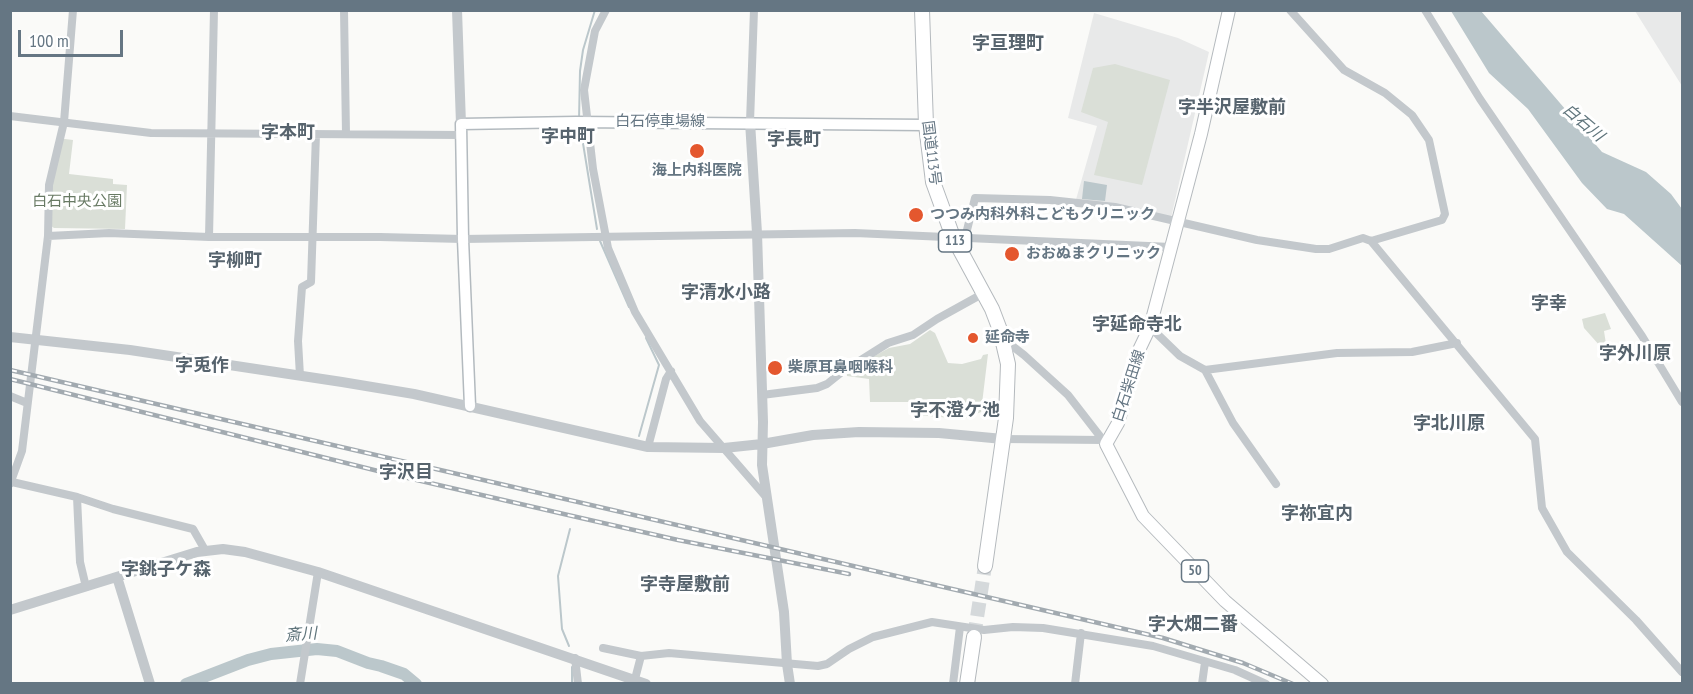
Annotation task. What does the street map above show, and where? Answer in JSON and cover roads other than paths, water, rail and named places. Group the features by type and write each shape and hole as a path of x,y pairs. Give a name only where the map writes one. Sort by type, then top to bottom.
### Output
{"highway":[{"name":"国道113号","path":"922,10 926,125 933,182 992,309 1008,364 1003,439 985,566"},
{"path":"967,684 974,637"}],"main road":[{"name":"白石柴田線","path":"1105,442 1118,423 1139,350 1150,327 1201,134 1229,10"},
{"name":"白石停車場線","path":"461,129 583,122 926,125"},
{"path":"461,129 470,406"},
{"name":"50","path":"1105,442 1143,516 1204,582 1313,680 1322,684"}],"street":[{"path":"73,10 64,122 49,185 48,236 22,451 11,483 77,496 113,509 193,529 205,550"},
{"path":"209,237 214,10"},
{"path":"344,10 346,134"},
{"path":"10,116 151,134 346,134 461,129 457,10"},
{"path":"606,10 595,32 590,53 584,90 583,122 605,237 627,295 700,420 766,497"},
{"path":"754,10 750,122 758,233 762,465 784,612 790,684"},
{"path":"1290,10 1344,70 1385,93 1412,115 1430,140 1445,214 1442,220 1371,241"},
{"path":"1425,10 1480,99 1642,336 1683,402"},
{"path":"300,376 298,341 302,287 311,282 316,134"},
{"path":"959,237 975,198 1050,200 1104,206 1257,240 1316,249 1329,249 1363,238 1371,241 1535,439 1542,508 1567,552 1636,620 1683,672"},
{"path":"48,236 109,233 209,237 463,239 855,233 1171,247"},
{"path":"762,395 817,388 827,384 888,343 913,335 984,293"},
{"path":"1150,327 1180,356 1205,370 1233,423 1276,484"},
{"path":"10,337 130,350 414,394 648,447 724,448 813,435 859,432 939,433 1003,439 1105,442"},
{"path":"1205,370 1337,353 1412,352 1457,344"},
{"path":"1004,346 1011,345 1068,395 1105,442"},
{"path":"648,447 666,379 671,372"},
{"path":"10,396 27,403"},
{"path":"77,496 80,562 86,587"},
{"path":"10,610 205,550 223,549 245,552 318,572 646,684"},
{"path":"301,681 318,572"},
{"path":"117,577 149,680"},
{"path":"603,648 641,656 669,653 818,666 827,664 849,649 873,638 932,622 984,630 1013,627 1081,633 1154,646 1235,670 1266,684"},
{"path":"953,684 960,627"},
{"path":"1075,684 1081,633"},
{"path":"635,679 641,656"},
{"path":"575,658 578,684"},
{"path":"1202,684 1205,662"}],"waterway":[{"path":"579,120 583,50 595,10"},
{"path":"580,125 597,229"},
{"path":"600,241 629,307"},
{"path":"639,436 659,365 646,338"},
{"path":"569,646 562,629 558,576 570,529"},
{"name":"斎川","path":"186,684 248,660 271,654 317,649 337,651 404,674 416,684"},
{"path":"572,667 572,684"}],"tunnel":[{"path":"974,637 985,566"}],"railway":[{"path":"10,370 1163,638 1243,663 1293,684"},
{"path":"10,379 378,471 678,540 849,574"}],"place":[{"name":"海上内科医院","path":"697,151"},
{"name":"つつみ内科外科こどもクリニック","path":"916,215"},
{"name":"おおぬまクリニック","path":"1012,254"},
{"name":"延命寺","path":"973,338"},
{"name":"柴原耳鼻咽喉科","path":"775,368"}],"district":[{"name":"字亘理町","path":"1008,44"},
{"name":"字半沢屋敷前","path":"1232,108"},
{"name":"字本町","path":"288,133"},
{"name":"字中町","path":"568,137"},
{"name":"字長町","path":"794,140"},
{"name":"字柳町","path":"235,261"},
{"name":"字清水小路","path":"726,293"},
{"name":"字幸","path":"1549,304"},
{"name":"字延命寺北","path":"1137,325"},
{"name":"字外川原","path":"1635,354"},
{"name":"字兎作","path":"202,366"},
{"name":"字不澄ケ池","path":"955,411"},
{"name":"字北川原","path":"1449,424"},
{"name":"字沢目","path":"406,473"},
{"name":"字祢宜内","path":"1317,514"},
{"name":"字銚子ケ森","path":"166,570"},
{"name":"字寺屋敷前","path":"685,585"},
{"name":"字大畑二番","path":"1193,625"}],"water label":[{"name":"白石川","path":"1583,123"}],"park label":[{"name":"白石中央公園","path":"77,202"}]}
